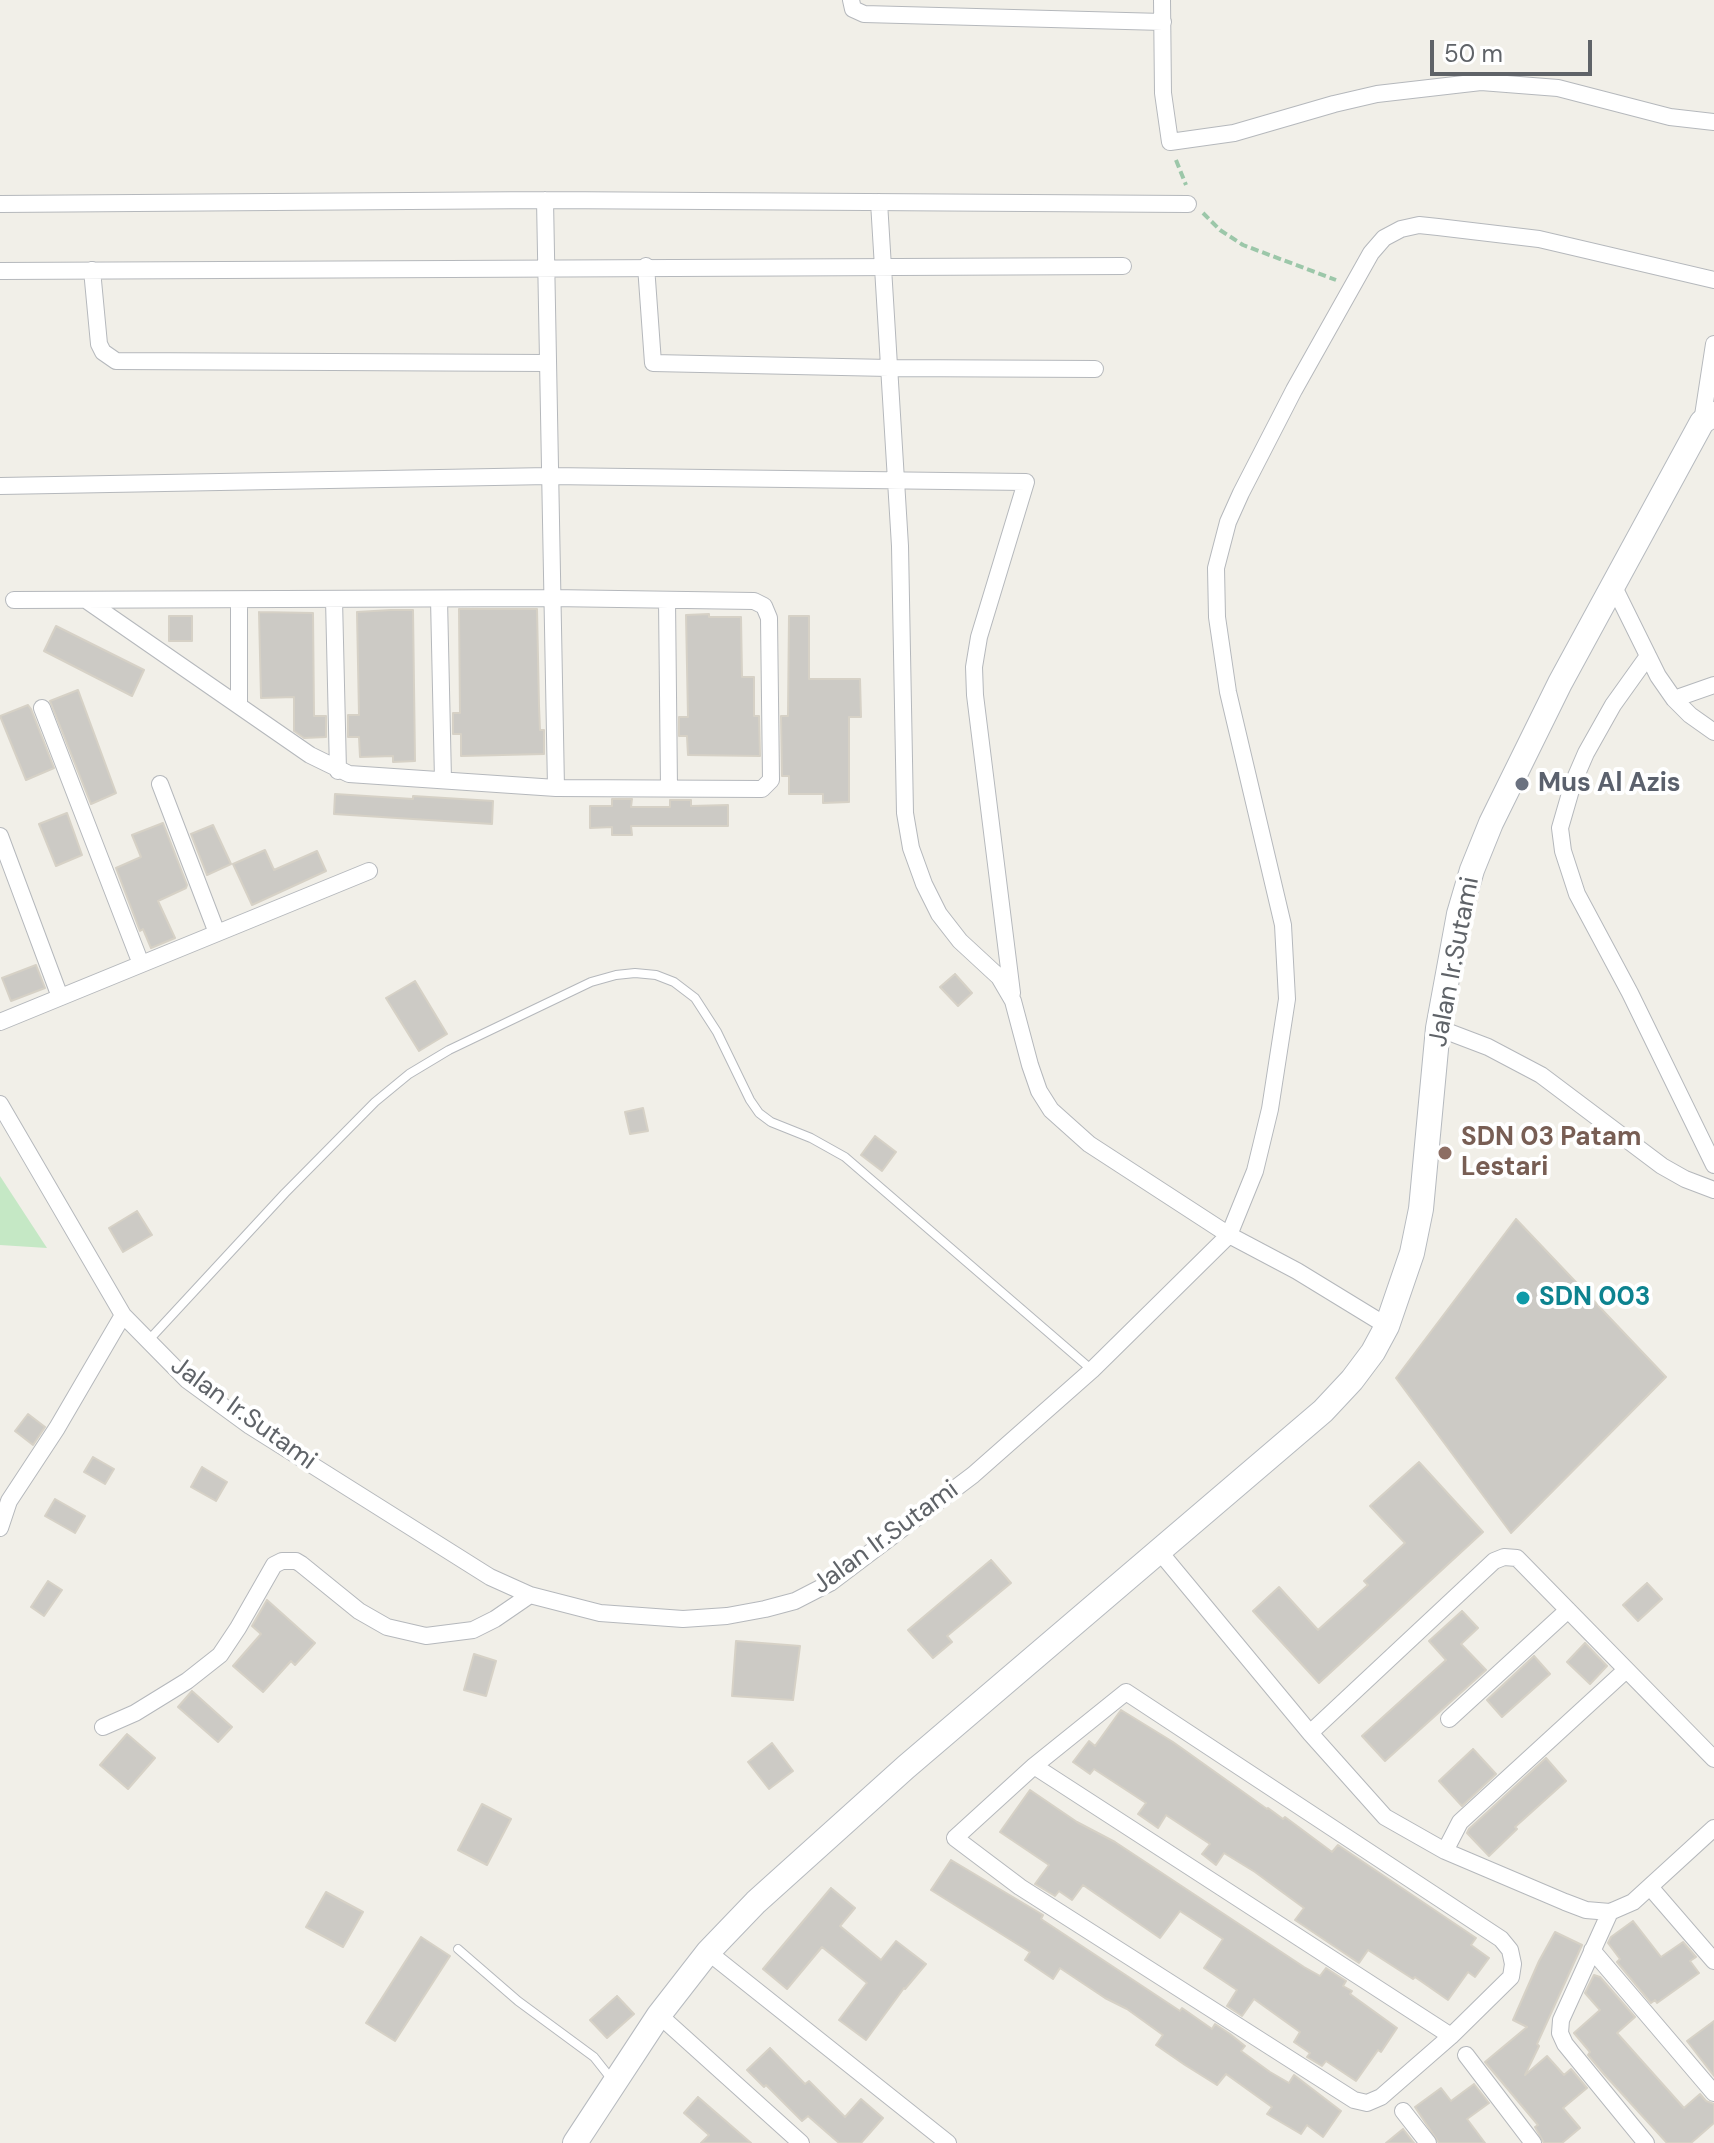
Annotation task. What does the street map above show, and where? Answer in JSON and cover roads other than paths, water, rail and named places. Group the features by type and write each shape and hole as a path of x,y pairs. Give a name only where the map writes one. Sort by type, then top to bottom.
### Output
{"street":[{"path":"851,0 853,9 864,14 1163,22"},
{"path":"1055,0 1056,19"},
{"path":"1162,0 1163,93 1170,142 1234,133 1377,94 1481,82 1558,88 1670,117 1714,122"},
{"path":"545,200 556,788"},
{"path":"0,204 545,200 1192,201"},
{"path":"879,202 900,546 905,813 911,848 939,914 960,941 999,977 1013,1001"},
{"path":"1229,1235 1255,1171 1270,1109 1284,1021 1287,964 1275,885 1250,791 1223,666 1217,617 1216,568 1224,535 1241,493 1294,390 1371,253 1384,238 1401,229 1419,225 1539,239 1714,280"},
{"path":"0,271 545,266 1123,266"},
{"path":"646,266 653,363 1095,369"},
{"path":"92,270 99,344 103,352 116,361 547,363"},
{"path":"1708,418 1714,344"},
{"name":"Jalan Ir.Sutami","path":"575,2143 659,2015 708,1952 756,1902 906,1767 1323,1411 1373,1352 1387,1326 1412,1253 1421,1209 1438,1028 1459,914 1481,846 1560,683 1708,418"},
{"path":"0,486 549,476 1026,482 982,625 974,667 1013,1001 1039,1091 1051,1110 1089,1144 1229,1235 1297,1271 1387,1326"},
{"path":"1613,585 1648,656 1674,699 1714,732"},
{"path":"14,600 551,598 754,601 764,606 769,618 771,780 766,788 556,788 349,774 338,771 86,600"},
{"path":"334,599 338,771"},
{"path":"439,599 443,780"},
{"path":"239,600 239,705"},
{"path":"667,600 669,788"},
{"path":"1648,656 1613,705 1586,753 1573,783 1560,828 1563,851 1577,894 1630,993 1714,1165"},
{"path":"1674,699 1714,685"},
{"path":"42,708 141,964"},
{"path":"160,784 217,933"},
{"path":"0,836 60,997"},
{"path":"0,1022 369,871"},
{"path":"1438,1028 1488,1047 1541,1075 1662,1166 1714,1190"},
{"name":"Jalan Ir.Sutami","path":"0,1104 123,1315 187,1380 250,1426 490,1577 530,1595 600,1613 635,1618 727,1616 795,1601 830,1583 973,1475 1092,1370 1229,1235"},
{"path":"0,1528 9,1501 57,1428 123,1315"},
{"path":"1159,1551 1310,1733 1385,1817 1445,1851 1586,1910 1610,1912 1633,1902 1712,1834"},
{"path":"1310,1733 1494,1561 1504,1557 1517,1558 1714,1759"},
{"path":"103,1727 135,1713 187,1681 220,1655 274,1565 282,1561 301,1564 342,1599 387,1627 426,1636 473,1630 530,1595"},
{"path":"1449,1719 1568,1610"},
{"path":"1445,1851 1460,1822 1626,1670"},
{"path":"1126,1692 1501,1939 1510,1950 1513,1964 1511,1977 1451,2036 1381,2097 1367,2103 1354,2100 1020,1887 955,1838 1034,1766 1126,1692"},
{"path":"1034,1766 1451,2036"},
{"path":"1650,1887 1714,1961"},
{"path":"1610,1912 1561,2020 1560,2033 1565,2044 1646,2143"},
{"path":"1592,1950 1714,2093"},
{"path":"708,1952 948,2143"},
{"path":"659,2015 801,2143"},
{"path":"1466,2055 1533,2143"},
{"path":"1403,2111 1428,2143"}],"lane":[{"path":"147,1342 285,1193 375,1102 409,1074 449,1050 591,982 635,973 656,975 674,982 695,998 717,1032 759,1113 771,1122 811,1138 845,1157 1092,1370"},
{"path":"458,1949 507,1991 594,2057 614,2081"}],"place":[{"name":"Mus Al Azis","path":"1522,784"},
{"name":"SDN 03 Patam Lestari","path":"1445,1153"},
{"name":"SDN 003","path":"1523,1298"}]}
